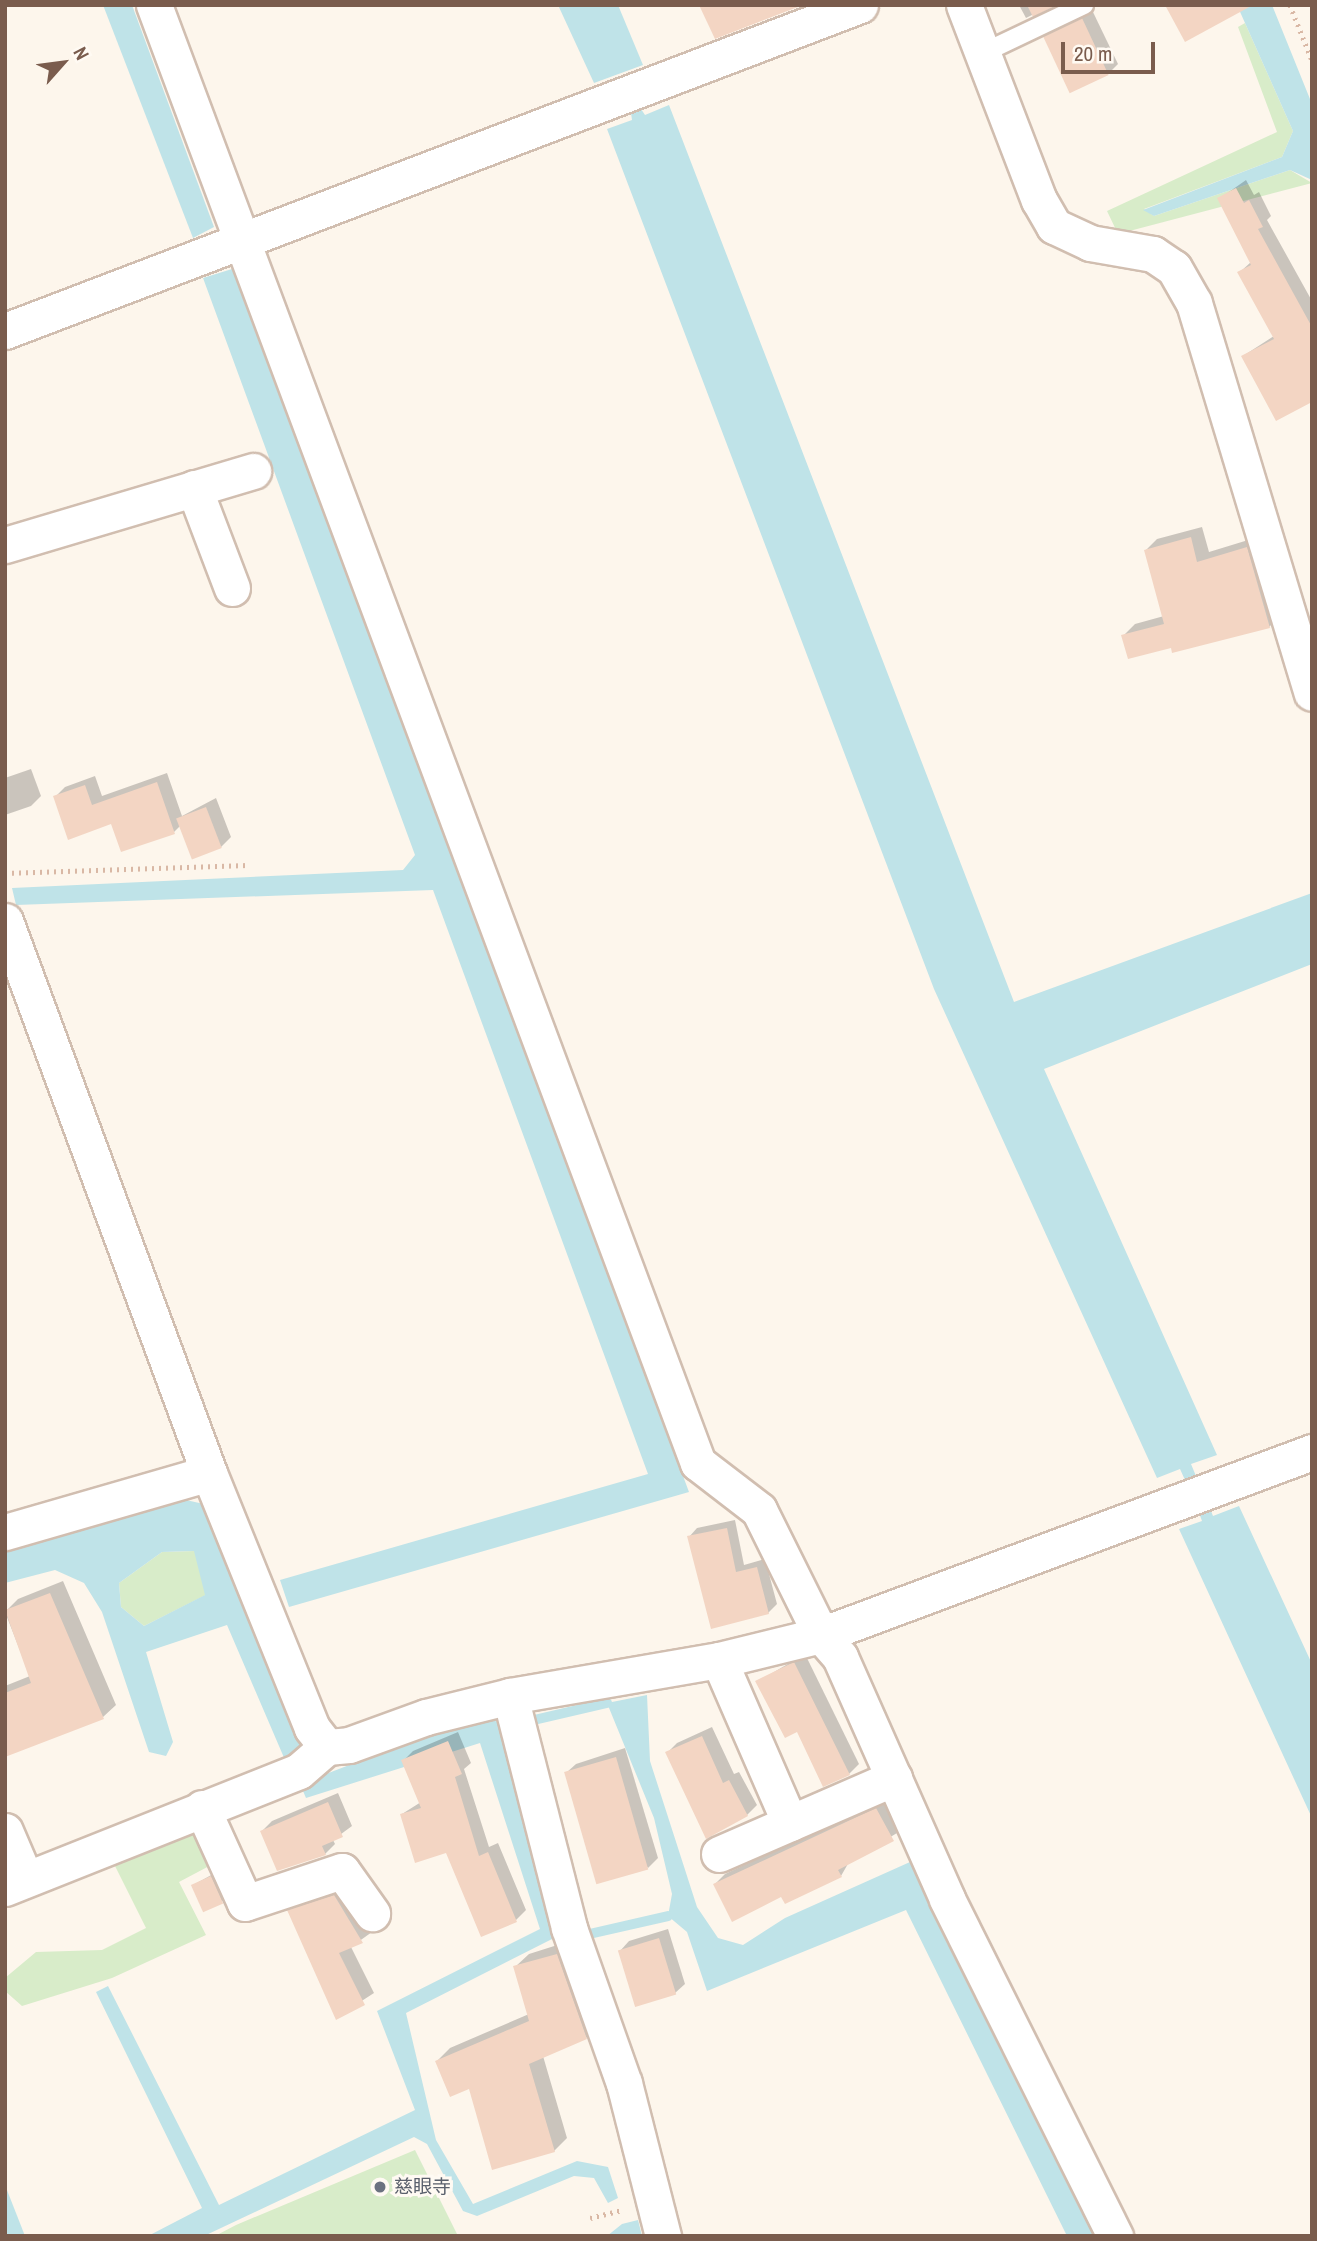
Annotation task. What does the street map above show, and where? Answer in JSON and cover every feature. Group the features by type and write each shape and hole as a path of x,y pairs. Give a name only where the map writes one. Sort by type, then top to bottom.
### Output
{"street":[{"path":"154,5 240,242 698,1463 760,1510 821,1635 840,1657 947,1899 1115,2236"},
{"path":"5,331 860,5"},
{"path":"964,5 1038,200 1054,226 1090,243 1153,254 1174,268 1194,303 1312,693"},
{"path":"5,545 253,471"},
{"path":"194,488 232,588"},
{"path":"5,921 209,1473 312,1728 327,1747"},
{"path":"5,1830 15,1883 299,1771 327,1747 349,1745 426,1717 510,1696 719,1660 821,1635 1312,1452"},
{"path":"5,1532 209,1473"},
{"path":"719,1660 790,1823"},
{"path":"510,1696 569,1928 624,2083 663,2236"},
{"path":"719,1854 894,1778"},
{"path":"202,1808 246,1903 342,1871 372,1913"}],"lane":[{"path":"983,53 1084,5"}],"path":[{"path":"1290,5 1312,60"},
{"path":"5,873 248,865"}],"green space":[{"path":"1245,23 1293,131 1282,157 1144,209 1154,216 1290,170 1312,183 1118,234 1107,211 1277,132 1238,27"},
{"path":"195,1551 206,1595 144,1626 121,1607 119,1583 162,1552"},
{"path":"198,1825 213,1864 179,1882 206,1935 112,1978 22,2006 5,1991 5,1978 36,1952 102,1950 146,1928 111,1858"},
{"name":"慈眼寺","path":"415,2150 458,2236 215,2236 236,2225"}],"water":[{"path":"103,5 132,5 214,227 193,238"},
{"path":"558,5 618,5 643,65 594,83"},
{"path":"1237,5 1272,5 1312,104 1312,180 1290,170 1154,216 1143,210 1282,157 1293,131"},
{"path":"669,105 1014,1002 1312,893 1312,964 1044,1069 1217,1455 1191,1464 1196,1476 1185,1480 1180,1469 1157,1478 934,989 607,129 632,120 631,113 641,109 645,115"},
{"path":"232,269 689,1492 289,1607 280,1580 648,1474 433,890 16,905 12,888 403,870 415,855 203,278"},
{"path":"186,1500 208,1505 303,1741 297,1756 285,1760 227,1625 146,1652 173,1742 166,1756 149,1752 102,1612 84,1583 55,1570 5,1583 5,1552","holes":["194,1551 205,1595 144,1626 121,1607 119,1583 162,1552"]},
{"path":"1209,1506 1213,1516 1239,1506 1312,1664 1312,1818 1179,1529 1202,1521 1198,1510"},
{"path":"647,1695 650,1761 697,1907 718,1938 743,1945 785,1918 910,1862 1096,2236 1067,2236 906,1910 707,1991 687,1932 668,1916 672,1894 654,1818 607,1703"},
{"path":"494,1720 507,1729 558,1936 406,2013 436,2140 473,2204 577,2161 608,2167 618,2198 608,2203 594,2178 574,2176 477,2216 463,2211 427,2144 414,2137 204,2236 148,2236 202,2208 96,1992 108,1986 219,2205 415,2110 377,2011 540,1929 480,1743 306,1798 300,1784 435,1732"},
{"path":"5,2185 25,2236 5,2236"},
{"path":"638,2220 642,2236 607,2236 622,2224"}],"building":[{"path":"699,5 803,5 715,39"},
{"path":"1027,5 1057,5 1033,17"},
{"path":"1165,5 1253,5 1185,42"},
{"path":"1082,18 1109,75 1070,93 1043,36"},
{"path":"1236,188 1244,203 1249,200 1263,227 1258,229 1312,327 1312,402 1276,421 1241,356 1274,339 1237,272 1251,265 1217,198"},
{"path":"1191,537 1197,562 1247,547 1270,628 1172,653 1171,648 1128,659 1121,635 1164,624 1144,550"},
{"path":"157,782 175,834 121,852 111,824 68,840 53,796 85,785 92,805"},
{"path":"206,807 222,848 192,860 176,818"},
{"path":"727,1528 736,1572 757,1567 769,1614 711,1629 687,1536"},
{"path":"50,1593 104,1719 5,1757 5,1693 31,1683 5,1610"},
{"path":"794,1662 850,1775 823,1787 797,1732 785,1738 755,1681"},
{"path":"702,1736 723,1783 729,1780 748,1816 706,1839 665,1752"},
{"path":"448,1741 462,1774 455,1777 479,1856 488,1852 517,1922 481,1937 446,1853 415,1863 400,1814 421,1808 401,1760"},
{"path":"616,1757 648,1869 596,1884 564,1772"},
{"path":"328,1802 343,1837 322,1846 326,1855 277,1871 260,1831"},
{"path":"876,1808 894,1841 838,1870 842,1877 785,1904 781,1897 732,1922 713,1884"},
{"path":"211,1876 223,1903 203,1912 191,1885"},
{"path":"334,1895 363,1943 339,1953 365,2005 336,2020 287,1910"},
{"path":"659,1938 676,1994 635,2007 618,1951"},
{"path":"557,1954 587,2039 529,2064 555,2152 492,2170 469,2089 450,2097 435,2061 529,2021 513,1966"}],"waterway":[{"path":"534,1720 607,1703"},
{"path":"585,1935 668,1916"}],"place":[{"name":"慈眼寺","path":"380,2187"}]}
